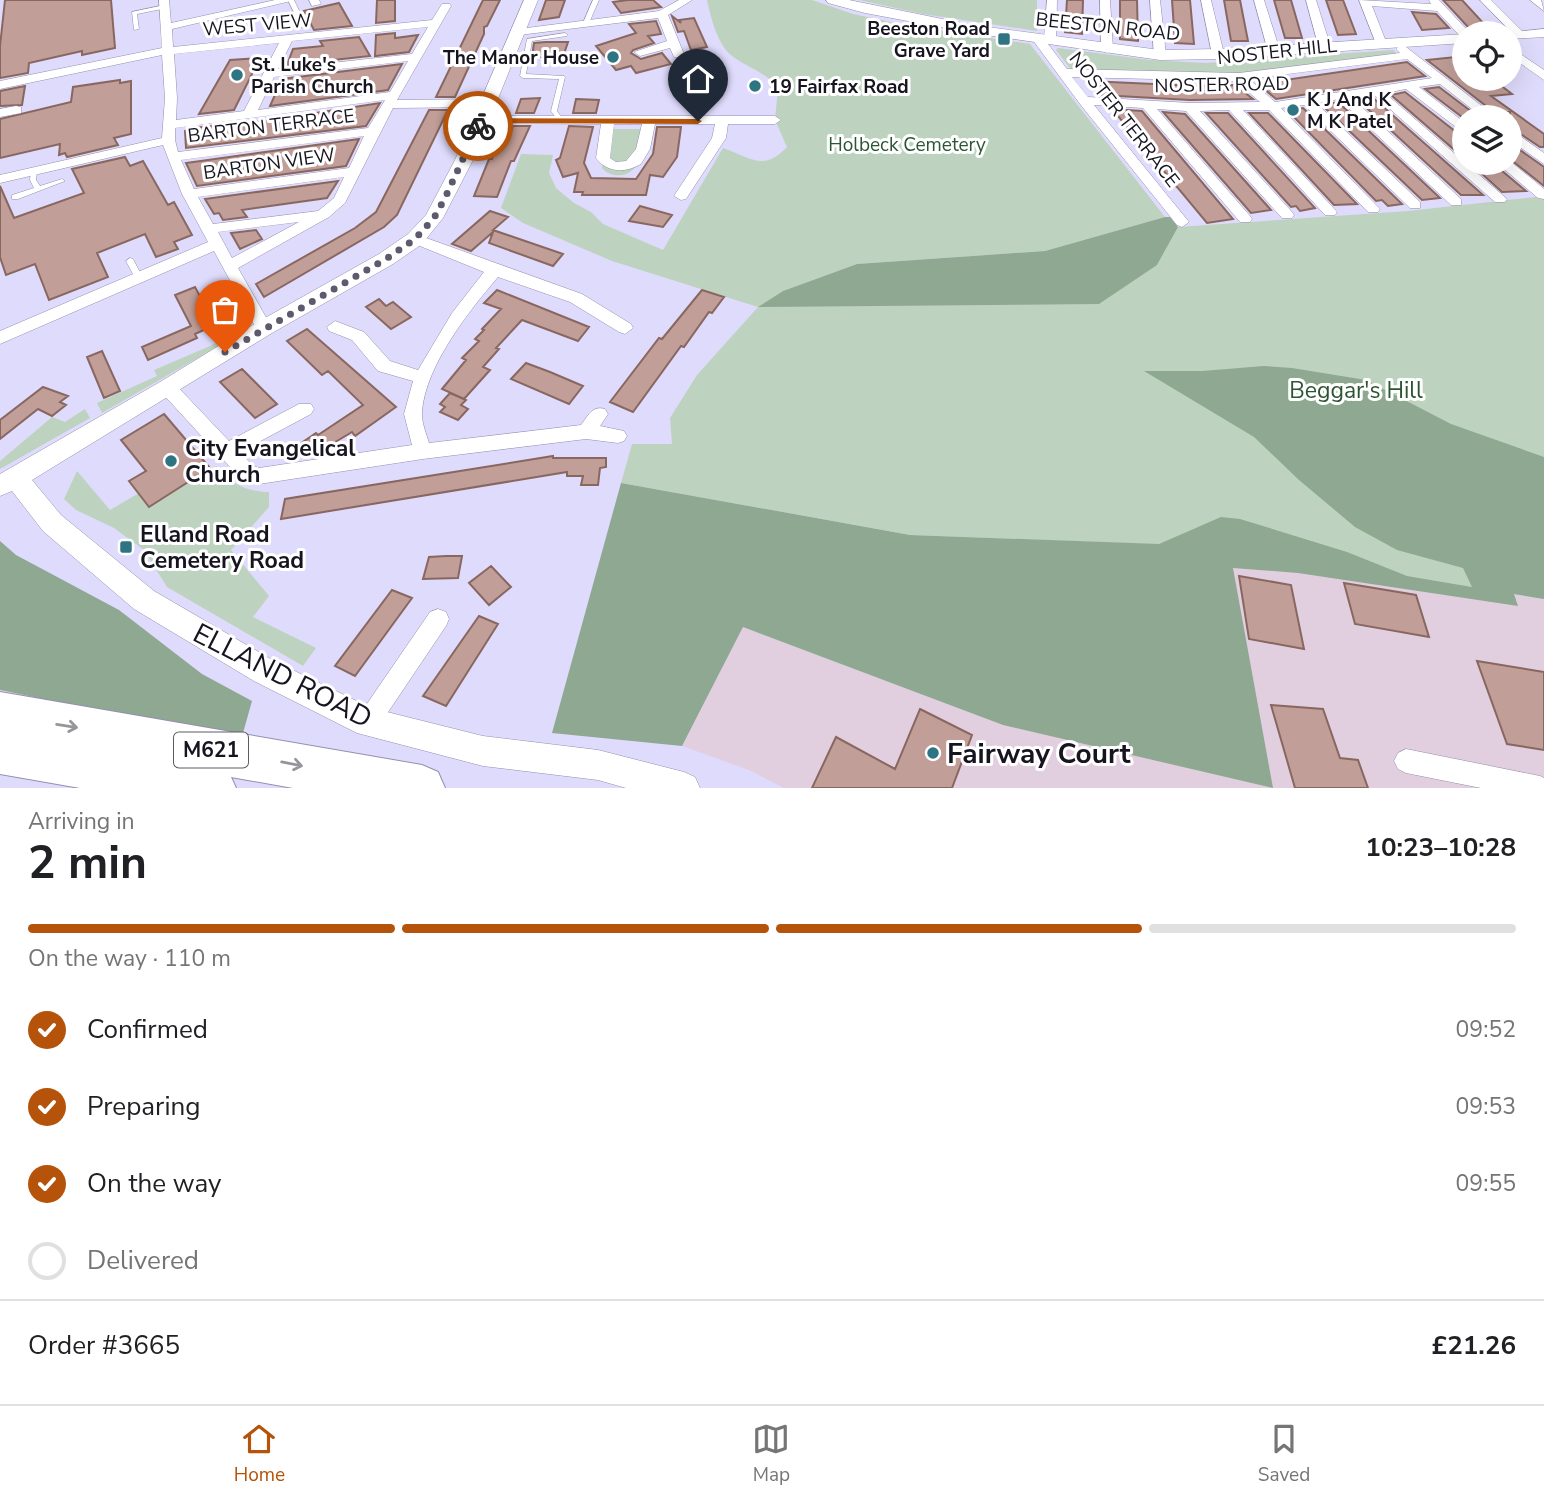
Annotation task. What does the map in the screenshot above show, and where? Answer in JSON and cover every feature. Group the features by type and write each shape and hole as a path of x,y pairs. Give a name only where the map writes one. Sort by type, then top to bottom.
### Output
{"highway":[{"name":"M621","path":"0,714 422,788"},
{"name":"M621","path":"0,752 213,788"}],"street":[{"path":"167,27 290,0"},
{"path":"8,481 168,388 264,328 386,259 415,239 434,218 445,198 531,0"},
{"path":"519,32 662,14 687,0"},
{"name":"BEESTON ROAD","path":"834,0 865,9 1044,40 1160,55 1325,48 1452,37"},
{"path":"1044,40 1052,0"},
{"path":"1105,0 1107,49"},
{"path":"1155,0 1160,55"},
{"path":"1206,0 1218,54"},
{"path":"1259,0 1274,51"},
{"path":"1311,0 1325,48"},
{"path":"1485,0 1503,21"},
{"path":"1535,0 1544,8"},
{"path":"1365,1 1437,4 1452,21"},
{"path":"1365,1 1388,43 1411,55 1475,105"},
{"path":"164,3 171,98 168,140 173,157 189,194 264,328"},
{"path":"229,266 324,214 340,200 373,131 446,6"},
{"path":"640,52 676,48 662,14"},
{"name":"WEST VIEW","path":"0,85 166,51 435,23"},
{"path":"1522,35 1544,33"},
{"path":"249,114 287,39"},
{"name":"NOSTER TERRACE","path":"1044,40 1063,73 1084,101 1182,222"},
{"name":"NOSTER HILL","path":"1063,73 1239,77 1411,55"},
{"path":"270,74 415,57"},
{"path":"1522,59 1544,76"},
{"path":"1239,77 1272,106 1373,209"},
{"name":"NOSTER ROAD","path":"1084,101 1190,107 1272,106 1443,80"},
{"path":"1410,86 1452,120"},
{"path":"1376,91 1500,199"},
{"path":"1343,96 1456,202"},
{"path":"171,125 392,99 561,121 775,120"},
{"path":"1307,101 1415,205"},
{"path":"1147,104 1245,219"},
{"path":"1190,107 1287,215"},
{"path":"1233,107 1330,212"},
{"path":"0,113 16,110"},
{"path":"608,121 603,158 610,164 622,166 635,163 642,155 649,121"},
{"path":"681,196 719,138 722,121"},
{"name":"BARTON TERRACE","path":"173,157 373,131"},
{"path":"0,179 168,140"},
{"path":"1522,143 1544,160"},
{"name":"BARTON VIEW","path":"189,194 354,171"},
{"path":"1519,175 1543,195"},
{"path":"208,229 324,214"},
{"path":"415,239 576,298 625,328"},
{"path":"0,338 217,244"},
{"path":"423,451 412,412 423,378 466,302 495,270"},
{"path":"335,327 358,336 384,366 423,378"},
{"path":"168,388 226,452 247,472 259,476 423,451 586,432 618,436"},
{"path":"226,452 305,409"},
{"path":"586,432 599,414"},
{"name":"ELLAND ROAD","path":"8,481 52,523 144,600 264,671 368,722 483,751 598,765 684,788"},
{"path":"368,722 438,619"},
{"path":"1406,761 1540,788"}],"lane":[{"path":"290,0 304,27"},
{"path":"586,23 596,0"},
{"path":"136,29 134,13 164,3"},
{"path":"561,121 554,111 562,77 523,76 528,40 565,36"},
{"path":"34,171 33,180 38,189"},
{"path":"15,197 62,181"},
{"path":"130,261 139,278"}],"shaded area":[{"path":"1229,547 1544,599 1544,788 784,788 749,770 682,746 743,627 1003,725"}],"green space":[{"name":"Beggar's Hill","path":"707,0 812,0 853,14 905,25 1030,44 1165,217 1045,251 857,264 783,291 760,307 1157,265 1178,227 1408,211 1544,196 1544,599 1229,547 910,535 621,483 632,444 672,444 670,418 697,375 758,307 612,261 523,223 501,208 521,154 553,155 549,173 556,188 574,203 591,212 603,224 663,250 723,148 750,159 764,161 779,155 787,147 775,120 778,88 768,78 732,56 722,45"},
{"path":"859,0 1037,0 1037,31 923,14"},
{"path":"1058,48 1150,60 1206,63 1393,50 1397,53 1247,75 1072,71 1056,50"},
{"path":"609,129 645,129 640,157 629,173 613,175 602,168"},
{"path":"1170,217 1178,227 1157,265 1099,304 758,307 783,291 857,264 1045,251"},
{"path":"242,328 229,340 102,413 97,403 157,376 154,370 210,346"},
{"path":"1264,366 1366,380 1451,424 1544,457 1544,599 1514,594 1518,606 1298,573 1233,568 1273,788 1003,725 743,627 682,746 552,733 621,483 910,535 1159,544 1221,517 1240,519 1347,552 1407,576 1472,587 1463,568 1397,550 1355,527 1299,480 1254,437 1144,371 1202,371"},
{"path":"85,409 90,418 0,469 0,461 52,417 65,422"},
{"path":"216,466 239,485 269,492 269,507 231,550 269,596 253,617 316,648 303,666 167,587 144,550 114,528 76,510 64,499 77,471 110,510 139,493 149,507"},
{"path":"0,541 16,555 119,610 202,674 252,701 241,740 0,690"}],"building":[{"path":"5,0 111,0 115,48 82,55 82,51 29,63 28,73 0,78"},
{"path":"377,0 395,0 395,21 376,23"},
{"path":"483,0 500,0 484,27 484,34 455,97 436,97"},
{"path":"546,0 565,0 559,17 539,20"},
{"path":"653,0 661,7 621,13 613,2"},
{"path":"1067,0 1083,0 1082,34 1065,32"},
{"path":"1120,0 1137,0 1138,41 1120,39"},
{"path":"1172,0 1190,0 1194,44 1175,43"},
{"path":"1224,0 1240,0 1248,41 1231,41"},
{"path":"1274,0 1291,0 1302,38 1285,38"},
{"path":"1326,0 1343,0 1356,34 1338,35"},
{"path":"1443,0 1462,0 1481,21 1462,21"},
{"path":"339,3 352,26 314,30 304,11"},
{"path":"1412,12 1436,14 1449,28 1422,30"},
{"path":"672,16 681,23 679,20 694,18 707,47 691,50 684,31 678,32"},
{"path":"656,21 661,34 648,36 654,43 631,53 641,59 662,53 671,64 636,73 631,66 616,70 596,46 636,33 629,24"},
{"path":"395,33 395,38 418,35 409,52 375,56 376,35"},
{"path":"359,37 370,56 287,65 293,49 323,46 320,41"},
{"path":"568,42 563,57 532,57 534,43"},
{"path":"1452,57 1452,79 1427,60"},
{"name":"St. Luke's Parish Church","path":"260,58 234,110 199,114 230,60"},
{"path":"1407,62 1425,76 1276,99 1258,84"},
{"path":"402,64 388,90 270,106 282,79"},
{"path":"120,80 120,83 131,81 131,134 114,138 118,145 67,157 65,153 59,155 60,144 0,158 0,119 71,102 73,87"},
{"path":"1088,81 1235,85 1253,99 1190,100 1100,95"},
{"path":"25,86 22,105 0,106 0,91"},
{"path":"1439,87 1463,105 1452,105 1452,109 1425,89"},
{"path":"1467,91 1508,91 1512,94 1491,96 1504,105 1485,105"},
{"path":"1405,92 1452,129 1452,148 1391,95"},
{"path":"1372,97 1452,168 1452,175 1460,175 1483,195 1461,195 1358,100"},
{"path":"540,98 534,113 516,113 521,99"},
{"path":"576,99 599,100 596,113 573,113"},
{"path":"1338,102 1440,198 1422,200 1322,105"},
{"path":"380,103 366,126 186,148 185,131 192,128 264,121"},
{"path":"1303,108 1402,204 1388,206 1382,200 1376,201 1287,110"},
{"path":"1112,109 1142,111 1233,219 1207,223"},
{"path":"429,110 448,110 397,215 384,227 264,297 256,284 355,228 376,212"},
{"path":"1163,112 1185,114 1271,210 1251,213"},
{"path":"1206,113 1228,113 1315,208 1300,211 1296,206 1291,207"},
{"path":"1249,113 1268,113 1357,204 1334,205"},
{"path":"1522,118 1544,134 1544,147 1522,135"},
{"path":"513,126 530,126 514,161 511,161 497,197 474,196 489,159 492,159 500,140 505,140"},
{"path":"569,126 593,127 584,163 591,178 636,179 653,154 657,127 681,127 677,157 663,177 650,175 646,195 582,195 583,192 574,192 578,173 563,177 556,160 560,158"},
{"path":"359,139 346,166 197,186 186,163"},
{"path":"1522,151 1544,167 1544,186 1522,169"},
{"path":"125,157 130,166 143,161 168,205 174,202 192,235 174,242 178,249 156,257 145,234 97,253 108,277 49,300 35,264 6,275 0,257 0,186 14,218 84,193 72,169"},
{"path":"1483,175 1507,175 1526,191 1502,192"},
{"path":"338,181 327,198 242,210 247,217 223,220 219,213 214,214 205,199"},
{"path":"640,206 672,215 663,227 629,221"},
{"path":"490,211 508,217 493,230 563,254 553,266 489,243 493,232 471,251 452,244"},
{"path":"256,230 262,239 240,249 231,233"},
{"path":"195,287 202,300 210,297 223,321 195,334 197,338 148,360 142,347 191,326 175,295"},
{"path":"497,290 589,327 578,341 522,320 496,348 499,349 483,367 490,370 464,399 442,389 466,360 462,358 479,341 475,339 484,330 482,329 501,309 484,303"},
{"path":"702,290 724,297 712,313 709,312 684,347 681,346 633,412 610,402 659,338 662,339"},
{"path":"379,299 386,306 393,302 411,317 391,329 366,307"},
{"path":"307,329 396,407 355,436 352,432 312,456 300,444 363,405 328,371 322,375 287,341"},
{"path":"102,351 120,391 104,398 87,357"},
{"path":"526,363 583,386 569,404 511,379"},
{"path":"242,369 277,404 255,418 220,382"},
{"path":"43,387 68,396 60,402 66,405 52,416 38,409 0,439 0,420"},
{"path":"450,393 466,400 461,405 468,409 458,420 440,412 445,407 440,404"},
{"name":"City Evangelical Church","path":"164,414 210,468 149,507 129,481 146,471 121,440"},
{"path":"553,456 606,458 606,467 600,468 598,485 581,485 583,476 567,476 567,472 281,519 285,499"},
{"path":"462,556 458,578 423,579 429,557"},
{"path":"491,566 511,587 489,605 469,583"},
{"path":"1239,576 1291,585 1304,649 1249,639"},
{"path":"1344,583 1416,595 1429,637 1355,624"},
{"path":"392,590 412,598 355,676 335,666"},
{"path":"479,616 498,624 446,706 423,696"},
{"path":"1477,661 1544,672 1544,750 1507,744"},
{"path":"1271,705 1323,709 1340,758 1358,760 1368,788 1295,788"},
{"name":"Fairway Court","path":"920,709 972,735 952,788 812,788 836,737 895,769"}],"way so far":[{"path":"225,352 386,259 415,239 434,218 478,126"}],"place":[{"name":"Beeston Road Grave Yard","path":"1004,39"},
{"name":"The Manor House","path":"613,57"},
{"name":"St. Luke's Parish Church","path":"237,75"},
{"name":"19 Fairfax Road","path":"755,86"},
{"name":"K J And K M K Patel","path":"1293,110"},
{"name":"City Evangelical Church","path":"171,461"},
{"name":"Elland Road Cemetery Road","path":"126,547"},
{"name":"Fairway Court","path":"933,753"}],"route":[{"path":"478,126 481,120 698,121"}],"park label":[{"name":"Holbeck Cemetery","path":"907,144"}]}
